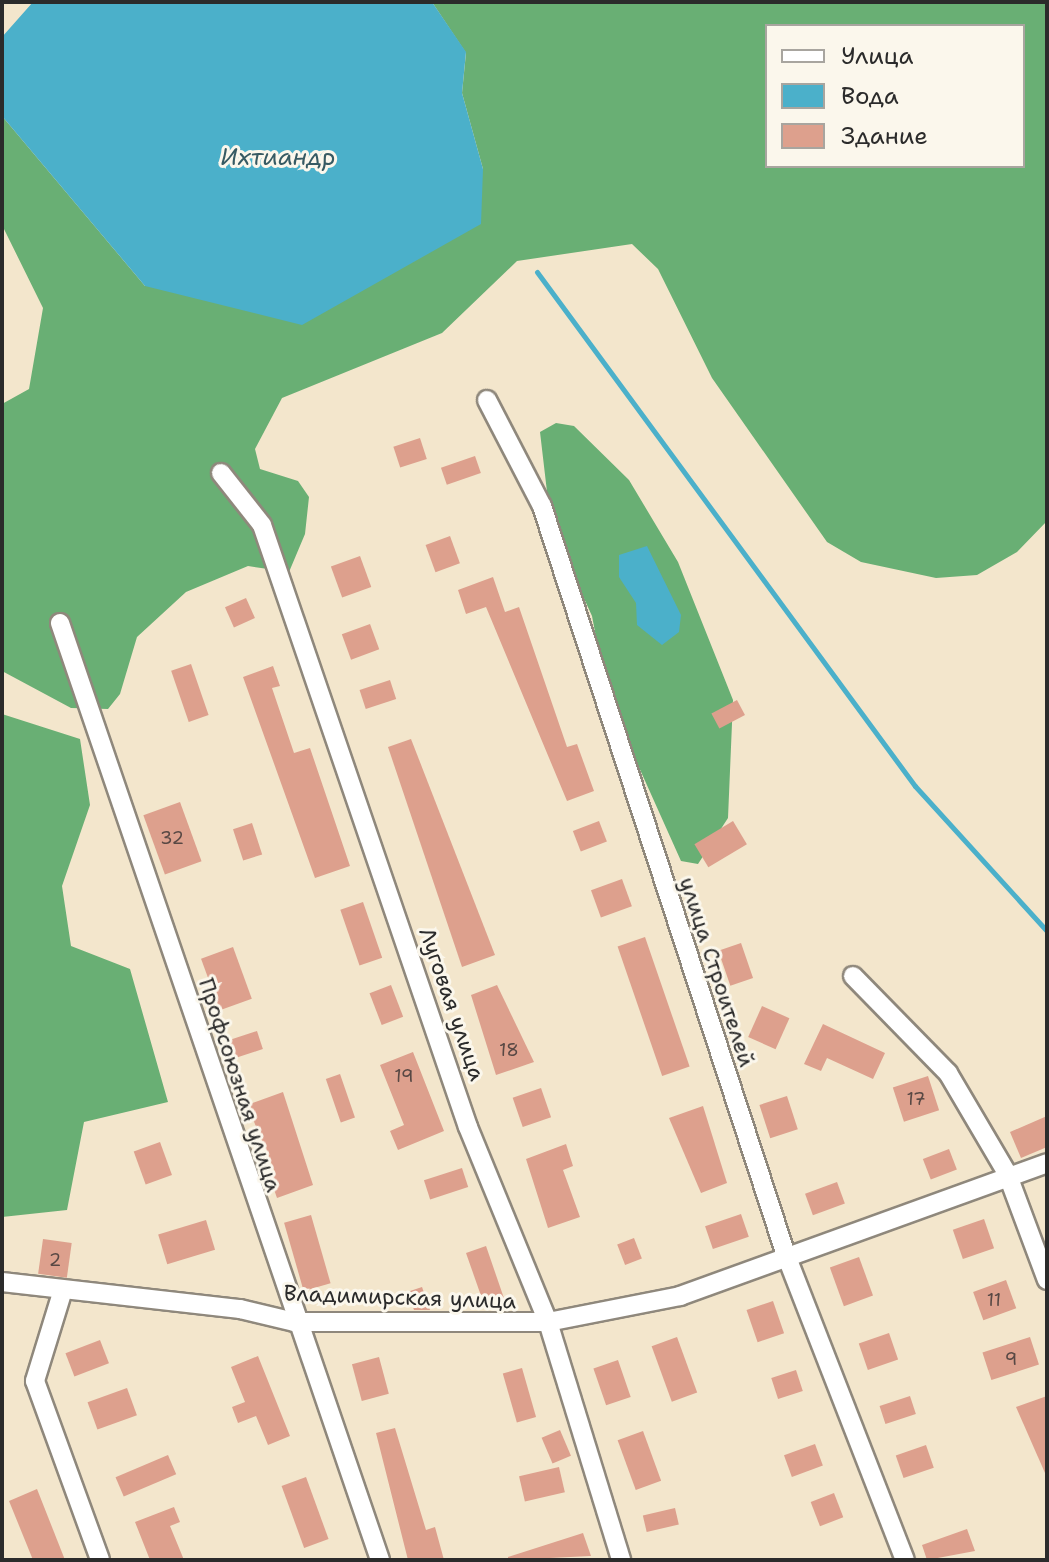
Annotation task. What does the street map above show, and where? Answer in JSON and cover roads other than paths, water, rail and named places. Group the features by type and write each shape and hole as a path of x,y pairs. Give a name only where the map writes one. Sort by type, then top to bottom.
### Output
{"street":[{"name":"улица Строителей","path":"487,400 542,506 786,1255 905,1560"},
{"name":"Луговая улица","path":"221,473 262,525 468,1127 548,1322 621,1560"},
{"name":"Профсоюзная улица","path":"60,623 294,1322 380,1560"},
{"path":"853,976 948,1073 1007,1173 1047,1280"},
{"name":"Владимирская улица","path":"2,1282 62,1293 240,1309 294,1322 548,1322 680,1296 1007,1173 1047,1163"},
{"path":"62,1293 35,1381 100,1560"}],"water":[{"name":"Ихтиандр","path":"33,2 432,2 466,52 462,93 483,169 481,224 302,325 145,286 2,116 2,37"},
{"path":"647,546 681,615 679,632 662,645 637,625 636,603 619,577 619,555"}],"waterway":[{"path":"537,272 915,786 1047,931"}]}
